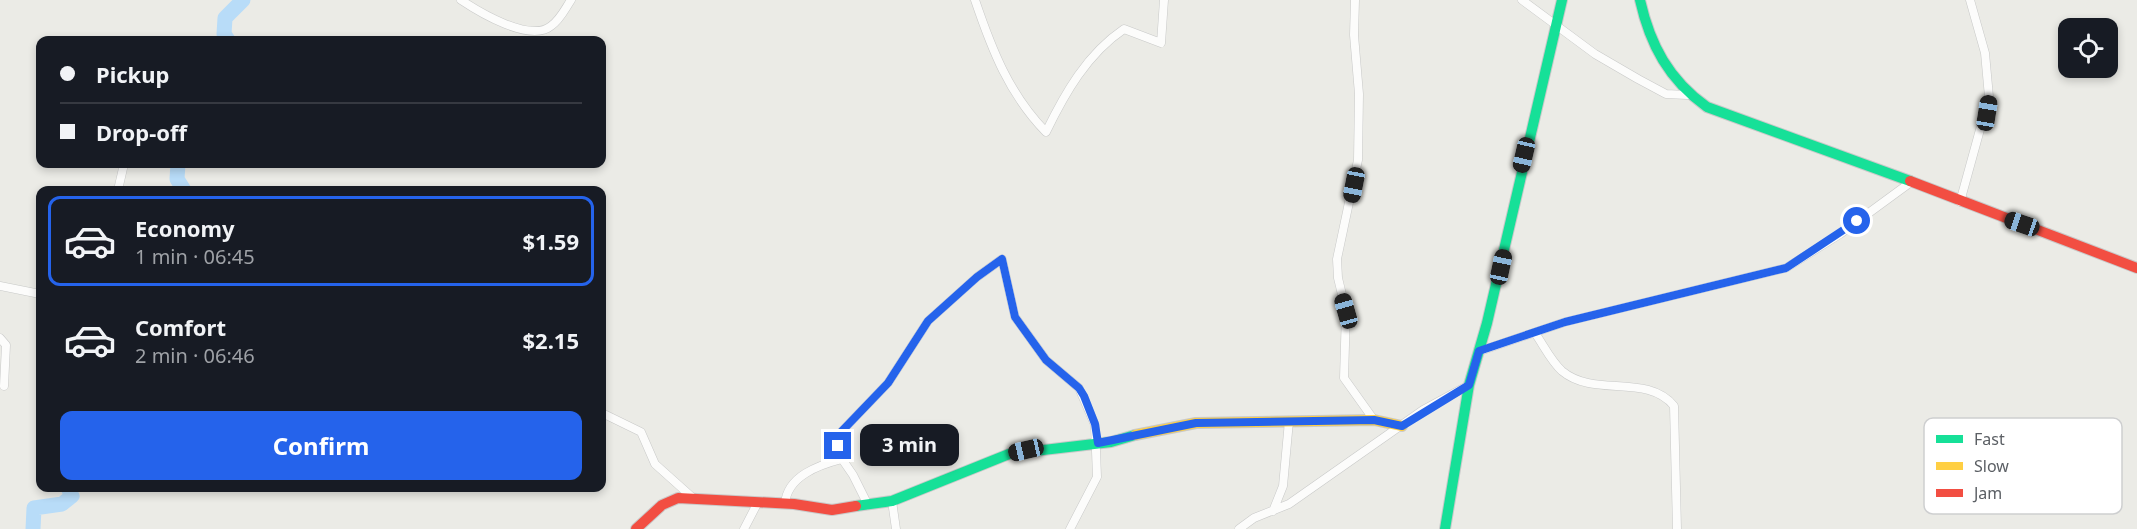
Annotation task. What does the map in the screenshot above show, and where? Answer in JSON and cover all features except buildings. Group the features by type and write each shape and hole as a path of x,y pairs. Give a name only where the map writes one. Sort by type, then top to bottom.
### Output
{"street":[{"path":"461,0 498,22 537,30 552,26 571,0"},
{"path":"975,0 1009,87 1028,113 1046,132 1062,101 1088,61 1112,37 1124,29 1161,44 1164,0"},
{"path":"1355,0 1354,35 1360,113 1358,160 1337,259 1338,278 1346,311 1344,378 1374,420"},
{"path":"1522,0 1595,54 1658,90 1674,96 1687,95"},
{"path":"1445,529 1469,385 1562,0"},
{"path":"1640,0 1651,39 1667,71 1687,95 1727,117 2064,238 2137,268"},
{"path":"1960,202 1989,97 1985,53 1970,0"},
{"path":"119,186 123,168"},
{"path":"1479,351 1565,322 1786,268 1822,246 1911,182"},
{"path":"868,505 842,459 838,446 841,432 888,383 928,321 977,277 1002,259 1015,317 1046,360 1079,388 1095,424 1098,443 1095,484 1070,529"},
{"path":"0,286 36,293"},
{"path":"1535,333 1548,354 1567,374 1607,386 1649,390 1662,395 1674,406 1677,529"},
{"path":"0,338 6,345 4,386"},
{"path":"1239,529 1289,504 1402,426 1469,385"},
{"path":"606,415 641,432 655,464 693,498"},
{"path":"636,529 670,500 693,498 757,504 785,504 832,510 868,505 892,501 1009,454 1098,443 1174,426 1374,420 1402,426"},
{"path":"1273,511 1283,486 1288,422"},
{"path":"785,504 789,490 795,482 816,467 842,459"},
{"path":"892,501 896,529"},
{"path":"744,529 757,504"}],"waterway":[{"path":"225,36 225,18 243,0"},
{"path":"178,168 177,179 181,186"},
{"path":"33,529 34,508 62,504 72,496 70,492"}],"traffic: fast":[{"path":"1445,529 1469,385 1487,323 1562,0"},
{"path":"1640,0 1649,32 1663,60 1682,85 1707,107 1910,181"},
{"path":"856,506 892,501 1009,454 1111,442 1135,435"}],"traffic: slow":[{"path":"1135,435 1196,423 1374,420 1402,426"}],"traffic: jam":[{"path":"1910,181 2137,268"},
{"path":"636,529 662,505 678,498 794,504 832,510 856,506"}],"route":[{"path":"838,446 841,432 888,383 928,321 977,277 1002,259 1015,317 1046,360 1079,388 1095,424 1098,443 1111,442 1152,430 1196,423 1374,420 1402,426 1423,410 1469,385 1479,351 1565,322 1786,268 1857,221"}]}
